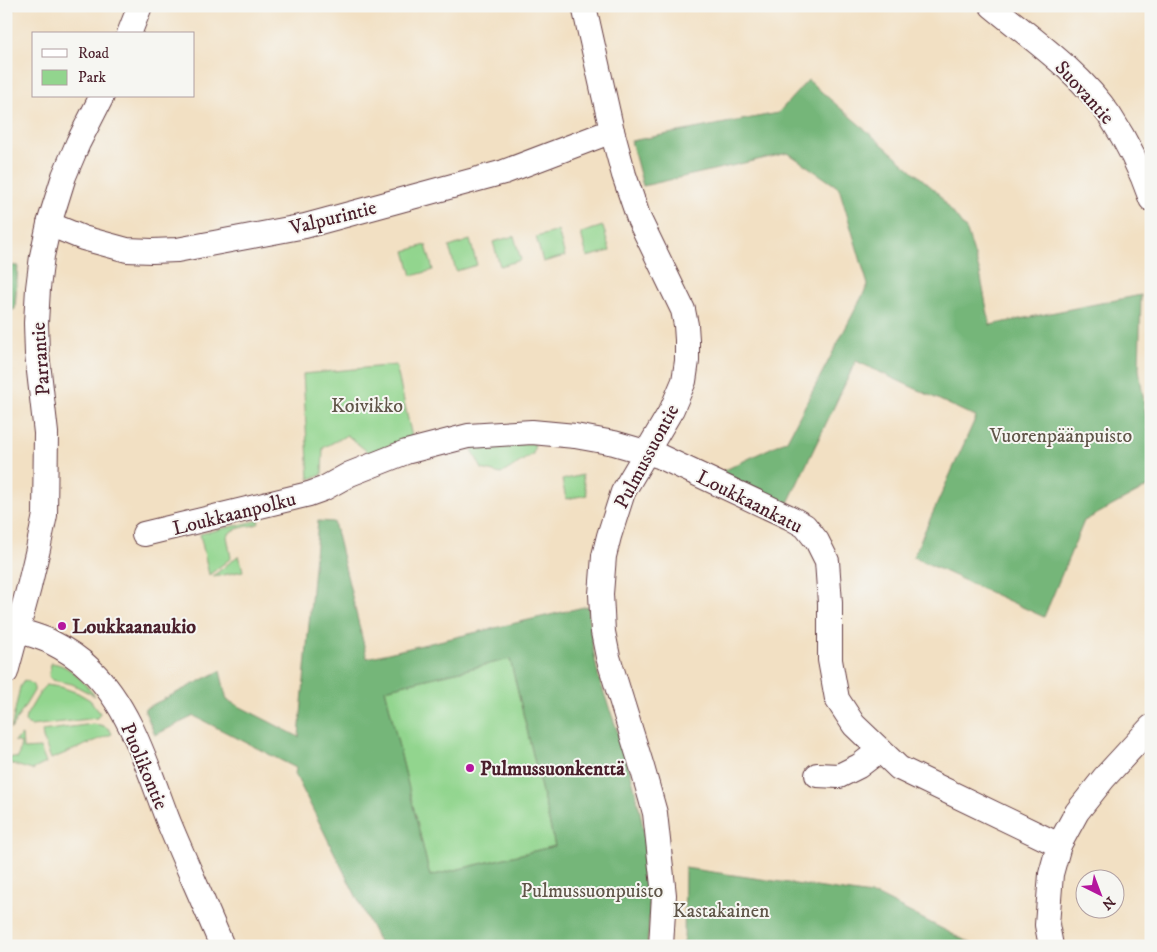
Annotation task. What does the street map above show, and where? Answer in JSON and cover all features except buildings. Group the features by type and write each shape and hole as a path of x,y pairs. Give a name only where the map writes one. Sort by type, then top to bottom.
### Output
{"street":[{"path":"130,32 140,6"},
{"name":"Pulmussuontie","path":"584,6 612,131 624,175 639,220 683,310 686,325 687,361 684,381 672,409 623,492 604,556 601,594 603,632 608,657 655,813 664,895 662,946"},
{"name":"Suovantie","path":"992,6 1068,68 1110,116 1129,148 1151,199"},
{"name":"Parrantie","path":"6,672 12,628 38,549 45,515 46,433 37,354 36,323 42,256 49,224 64,176 101,98"},
{"name":"Valpurintie","path":"49,224 84,238 127,250 177,250 305,226 494,174 612,131"},
{"name":"Loukkaankatu","path":"323,489 350,474 406,452 468,436 532,432 566,435 614,444 658,456 791,518 805,526 817,541 827,561 830,603 830,660 837,699 854,724 899,768 1059,845"},
{"name":"Loukkaanpolku","path":"144,534 323,489"},
{"name":"Puolikontie","path":"12,628 48,640 69,653 90,668 108,688 135,734 170,825 222,946"},
{"path":"1051,946 1047,926 1051,874 1059,845 1077,812 1104,778 1151,727"},
{"path":"817,775 839,776 859,766 880,750"}],"green space":[{"path":"6,6 15,6 6,30"},
{"name":"Vuorenpäänpuisto","path":"808,80 936,191 967,231 980,273 990,325 1141,295 1139,369 1148,430 1151,437 1151,485 1084,521 1044,617 913,557 976,417 856,361 786,507 719,473 787,440 868,285 839,188 788,153 643,186 631,141 778,113"},
{"path":"603,226 610,251 587,257 581,233"},
{"path":"558,231 565,256 543,262 536,237"},
{"path":"514,236 521,260 500,266 493,242"},
{"path":"470,240 477,265 456,271 449,247"},
{"path":"426,245 433,270 412,276 405,251"},
{"path":"6,265 18,266 15,309 6,313"},
{"name":"Koivikko","path":"396,365 412,437 369,453 347,435 323,448 322,475 309,479 303,374"},
{"path":"535,443 533,454 501,474 482,469 472,447"},
{"path":"582,475 587,495 566,499 562,480"},
{"path":"260,520 258,524 237,529 227,536 231,558 209,575 200,534"},
{"name":"Pulmussuonpuisto","path":"318,521 334,522 367,658 588,606 599,678 632,777 642,824 649,873 650,897 647,946 381,946 295,774 296,768 194,716 155,735 144,709 220,671 227,700 299,737","holes":["510,659 555,846 430,876 385,689"]},
{"path":"239,555 243,571 213,576"},
{"name":"Pulmussuonkenttä","path":"510,659 555,846 430,876 385,689"},
{"path":"51,663 70,670 95,696 72,684 52,680 49,676"},
{"path":"24,680 33,685 34,691 11,729 20,687"},
{"path":"46,685 61,687 78,693 90,700 100,713 97,718 28,725 25,721 26,716"},
{"path":"93,724 102,725 111,731 112,734 51,759 42,731"},
{"path":"22,735 23,749 40,748 46,763 32,770 12,764 9,761 11,757 18,758 21,743 14,741"},
{"name":"Kastakainen","path":"685,868 878,896 976,946 688,946 684,944"}],"place":[{"name":"Loukkaanaukio","path":"62,626"},
{"name":"Pulmussuonkenttä","path":"470,768"}]}
